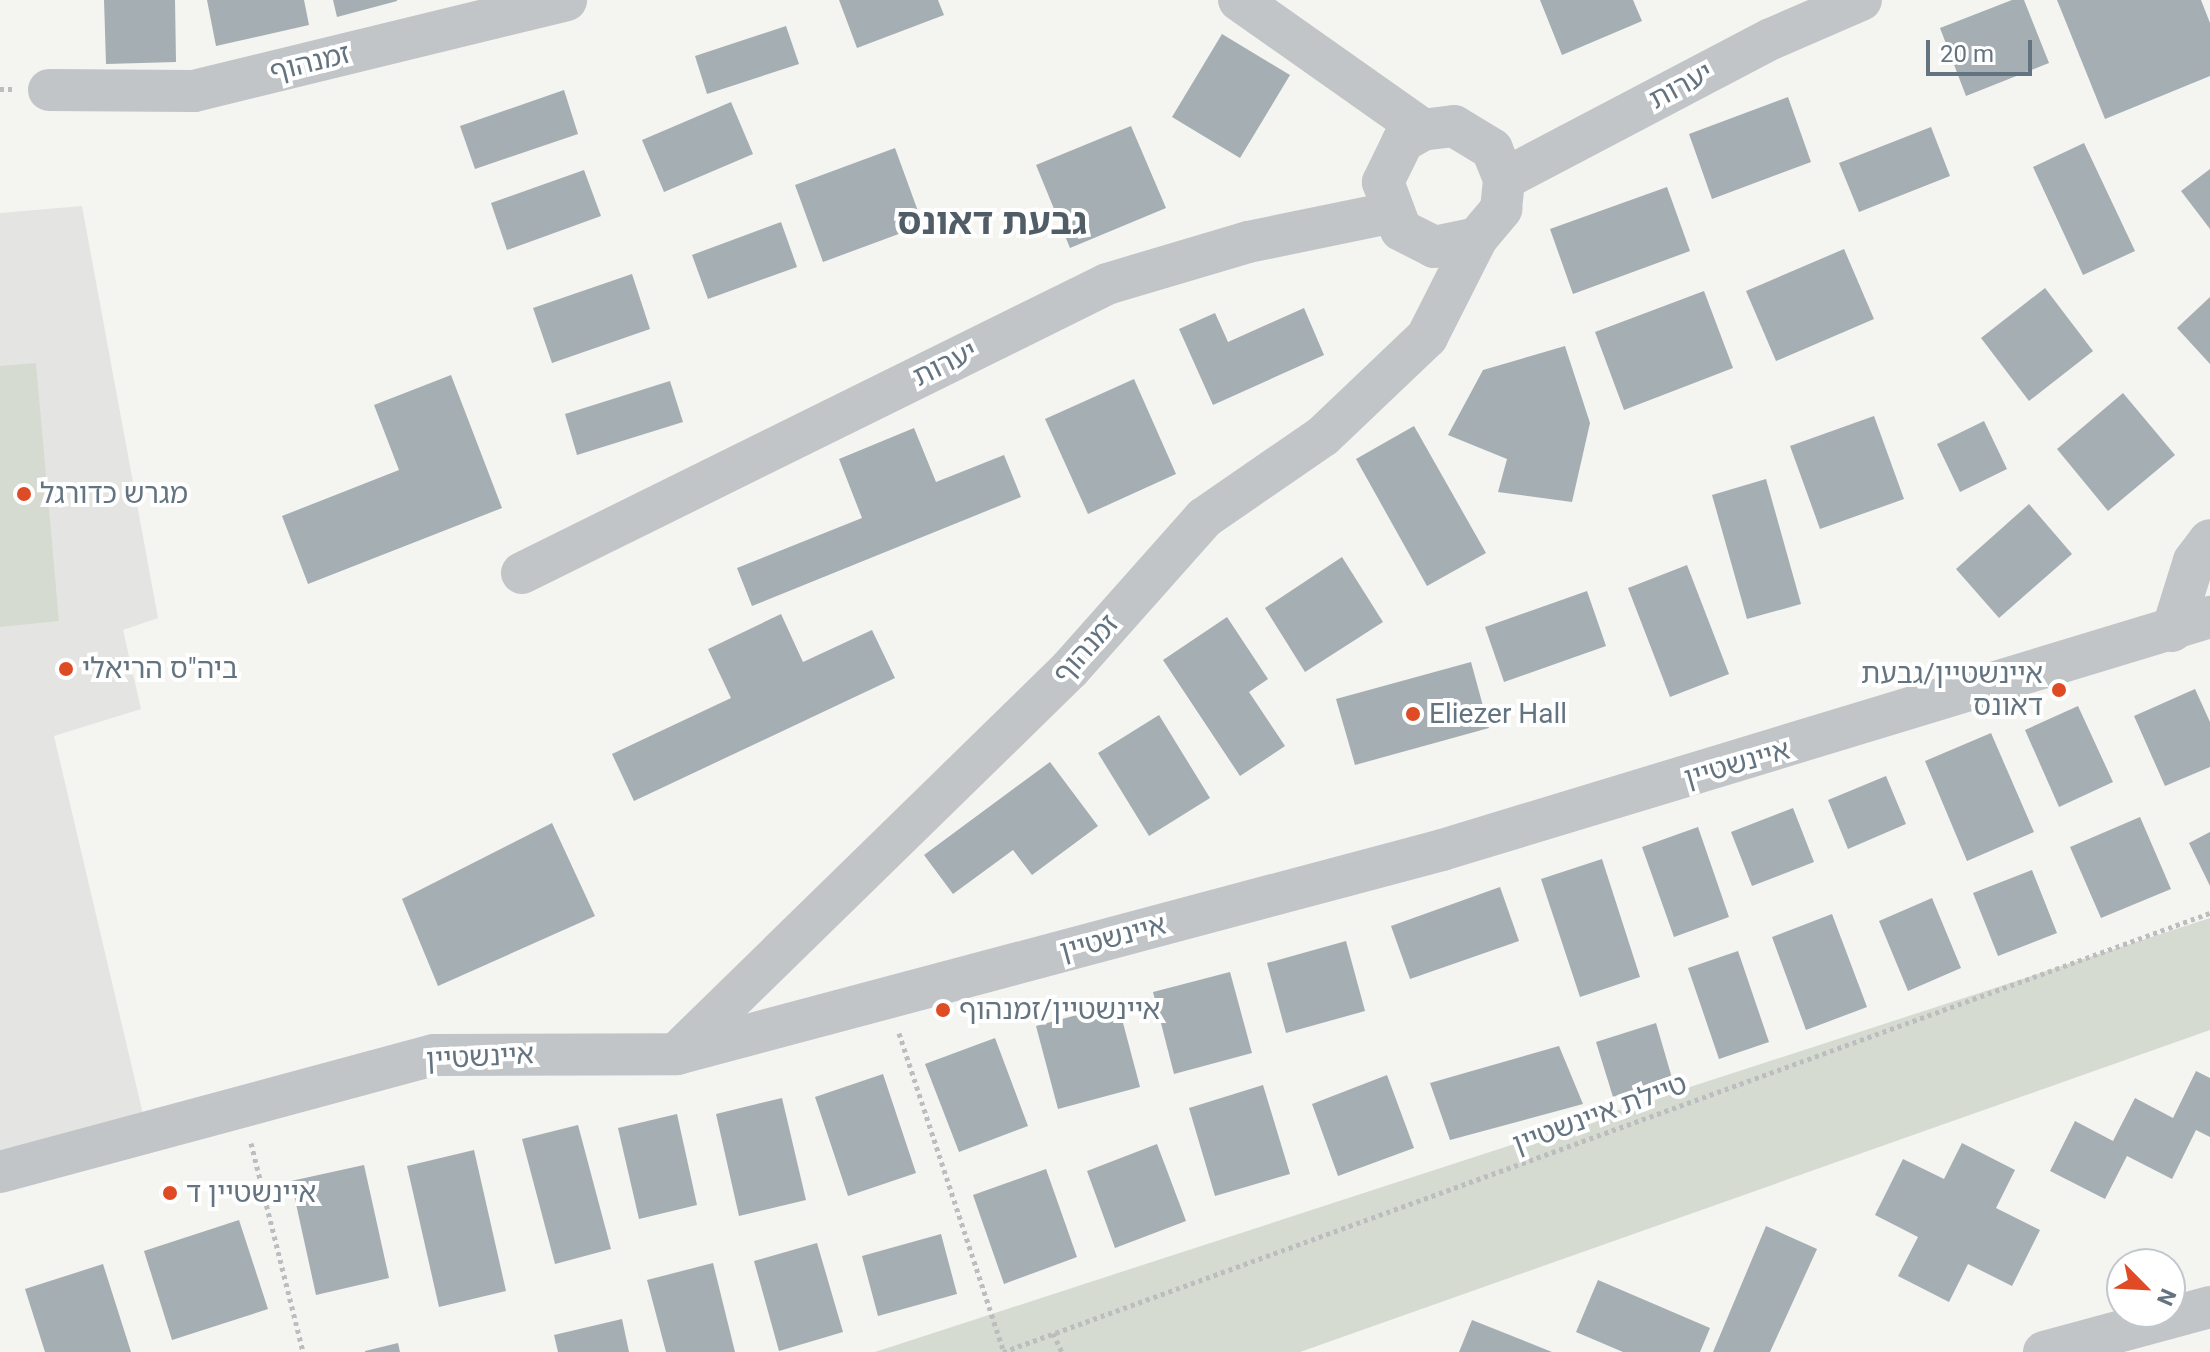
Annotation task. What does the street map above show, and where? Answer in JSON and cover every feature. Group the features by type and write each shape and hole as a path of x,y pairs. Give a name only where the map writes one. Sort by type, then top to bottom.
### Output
{"street":[{"name":"זמנהוף","path":"49,90 194,91 566,0"},
{"path":"1239,0 1423,130"},
{"name":"יערות","path":"1504,179 1771,39 1861,0"},
{"path":"1454,126 1478,136 1504,179 1501,209 1477,238 1447,248 1421,244 1389,213 1383,182 1389,161 1423,130 1454,126"},
{"name":"יערות","path":"522,573 1107,284 1248,242 1389,213"},
{"name":"זמנהוף","path":"677,1054 1070,669 1204,518 1323,436 1427,337 1477,238"},
{"path":"2191,624 2194,561 2210,540"},
{"name":"איינשטיין","path":"0,1172 434,1055 677,1054 1457,846 2191,624"},
{"path":"2044,1352 2210,1307"}],"path":[{"name":"טיילת איינשטיין","path":"1004,1352 2210,913"},
{"path":"887,998 1004,1352"},
{"path":"242,1106 303,1352"},
{"path":"1053,1333 1062,1352"}],"shaded area":[{"name":"ביה\"ס הריאלי","path":"82,206 158,618 123,630 141,709 54,736 146,1127 0,1170 0,213"},
{"name":"מגרש כדורגל","path":"36,363 59,621 0,627 0,366"},
{"path":"2210,918 2210,1030 1300,1352 875,1352"}],"building":[{"path":"104,0 175,0 176,62 106,64"},
{"path":"207,0 304,0 309,25 216,46"},
{"path":"333,0 397,0 397,1 337,17"},
{"path":"839,0 938,0 944,15 857,48"},
{"path":"1540,0 1633,0 1642,21 1562,55"},
{"path":"2012,0 2024,0 2049,63 1966,96 1940,28"},
{"path":"2057,0 2201,0 2210,23 2210,76 2105,119"},
{"path":"786,26 799,64 707,94 695,56"},
{"path":"1222,34 1290,75 1240,158 1172,117"},
{"path":"564,90 578,134 475,169 460,126"},
{"path":"1788,97 1811,162 1712,199 1689,134"},
{"path":"731,102 753,154 664,192 642,140"},
{"path":"1131,126 1166,208 1070,248 1036,165"},
{"path":"1931,127 1950,176 1859,212 1839,163"},
{"path":"2084,143 2135,251 2083,275 2033,167"},
{"path":"895,148 923,225 823,262 795,185"},
{"path":"2210,169 2210,229 2181,191"},
{"path":"584,170 601,216 507,250 491,203"},
{"path":"1667,187 1690,251 1573,294 1550,229"},
{"path":"781,222 797,267 708,299 692,255"},
{"path":"1844,249 1874,319 1776,361 1746,291"},
{"path":"632,274 650,329 552,363 533,308"},
{"path":"2045,288 2093,351 2029,401 1981,338"},
{"path":"1704,291 1733,368 1624,410 1595,332"},
{"path":"2210,297 2210,364 2177,328"},
{"path":"1304,308 1324,355 1213,405 1179,329 1215,313 1228,342"},
{"path":"1565,346 1590,423 1572,502 1498,492 1507,459 1448,435 1483,370"},
{"path":"451,375 502,508 308,584 282,516 399,470 374,405"},
{"path":"1134,379 1176,474 1088,514 1045,419"},
{"path":"670,381 683,422 577,455 565,414"},
{"path":"2123,393 2175,455 2108,511 2057,449"},
{"path":"1874,416 1904,499 1820,529 1790,446"},
{"path":"1984,421 2007,469 1960,492 1937,444"},
{"path":"1414,426 1486,553 1427,586 1356,459"},
{"path":"914,428 936,482 1004,455 1021,497 752,606 737,568 862,518 839,459"},
{"path":"1766,479 1801,604 1747,619 1712,495"},
{"path":"2029,504 2072,554 1999,618 1956,569"},
{"path":"1342,557 1383,622 1305,672 1265,608"},
{"path":"1687,565 1729,674 1670,697 1628,588"},
{"path":"1587,591 1606,646 1504,682 1485,627"},
{"path":"781,614 803,662 872,630 895,678 634,801 612,754 731,698 708,649"},
{"path":"1227,617 1268,679 1249,692 1285,746 1240,776 1163,660"},
{"name":"Eliezer Hall","path":"1471,662 1489,728 1355,765 1336,699"},
{"path":"2195,689 2210,722 2210,767 2165,786 2134,716"},
{"path":"2078,706 2113,782 2059,807 2025,730"},
{"path":"1159,715 1210,798 1149,836 1098,753"},
{"path":"1991,733 2034,832 1967,861 1925,761"},
{"path":"1050,762 1098,826 1032,875 1013,850 953,894 924,855"},
{"path":"1886,776 1906,824 1848,849 1828,800"},
{"path":"1793,808 1814,862 1752,886 1731,832"},
{"path":"2140,817 2171,889 2101,918 2070,847"},
{"path":"552,823 595,916 438,986 402,899"},
{"path":"1698,827 1729,917 1674,937 1642,847"},
{"path":"2210,832 2210,886 2189,843"},
{"path":"1602,859 1640,977 1580,997 1541,879"},
{"path":"2032,870 2057,933 1998,956 1973,893"},
{"path":"1500,887 1519,941 1410,979 1391,926"},
{"path":"1932,898 1961,968 1908,991 1879,921"},
{"path":"1832,914 1867,1007 1806,1030 1772,937"},
{"path":"1346,941 1365,1011 1286,1033 1267,963"},
{"path":"1738,951 1769,1042 1719,1059 1688,968"},
{"path":"1230,972 1252,1053 1174,1074 1153,992"},
{"path":"1118,1004 1140,1087 1058,1109 1036,1026"},
{"path":"1656,1023 1672,1078 1613,1097 1596,1042"},
{"path":"995,1038 1028,1126 959,1152 925,1064"},
{"path":"1559,1046 1583,1104 1450,1140 1430,1083"},
{"path":"2196,1071 2210,1078 2210,1137 2196,1130 2172,1179 2127,1156 2105,1199 2050,1171 2075,1121 2113,1141 2135,1098 2173,1118"},
{"path":"883,1074 916,1173 848,1196 815,1097"},
{"path":"1387,1075 1414,1148 1338,1176 1312,1104"},
{"path":"1263,1085 1290,1174 1215,1196 1189,1108"},
{"path":"782,1098 806,1200 739,1216 716,1114"},
{"path":"677,1114 697,1205 639,1219 618,1128"},
{"path":"578,1125 611,1249 555,1264 522,1139"},
{"path":"1962,1143 2015,1170 1996,1208 2040,1230 2012,1286 1968,1264 1949,1302 1898,1276 1918,1237 1875,1215 1903,1159 1944,1179"},
{"path":"1157,1144 1186,1221 1115,1248 1087,1171"},
{"path":"474,1150 506,1291 439,1307 407,1166"},
{"path":"364,1165 389,1278 316,1295 291,1181"},
{"path":"1046,1169 1077,1257 1004,1284 973,1195"},
{"path":"239,1220 268,1309 172,1340 144,1251"},
{"path":"1766,1226 1817,1249 1770,1352 1713,1352"},
{"path":"941,1234 957,1294 878,1316 862,1256"},
{"path":"817,1243 843,1332 779,1351 754,1261"},
{"path":"713,1263 735,1352 666,1352 647,1280"},
{"path":"103,1264 131,1352 45,1352 25,1289"},
{"path":"1598,1280 1710,1328 1700,1352 1623,1352 1576,1332"},
{"path":"622,1319 629,1352 558,1352 554,1335"},
{"path":"1472,1320 1552,1352 1459,1352"},
{"path":"398,1343 400,1352 365,1352 365,1351"}],"place":[{"name":"מגרש כדורגל","path":"24,494"},
{"name":"ביה\"ס הריאלי","path":"66,669"},
{"name":"איינשטיין/גבעת דאונס","path":"2059,690"},
{"name":"Eliezer Hall","path":"1413,714"},
{"name":"איינשטיין/זמנהוף","path":"943,1010"},
{"name":"איינשטיין ד","path":"170,1193"}],"district":[{"name":"גבעת דאונס","path":"992,223"}]}
